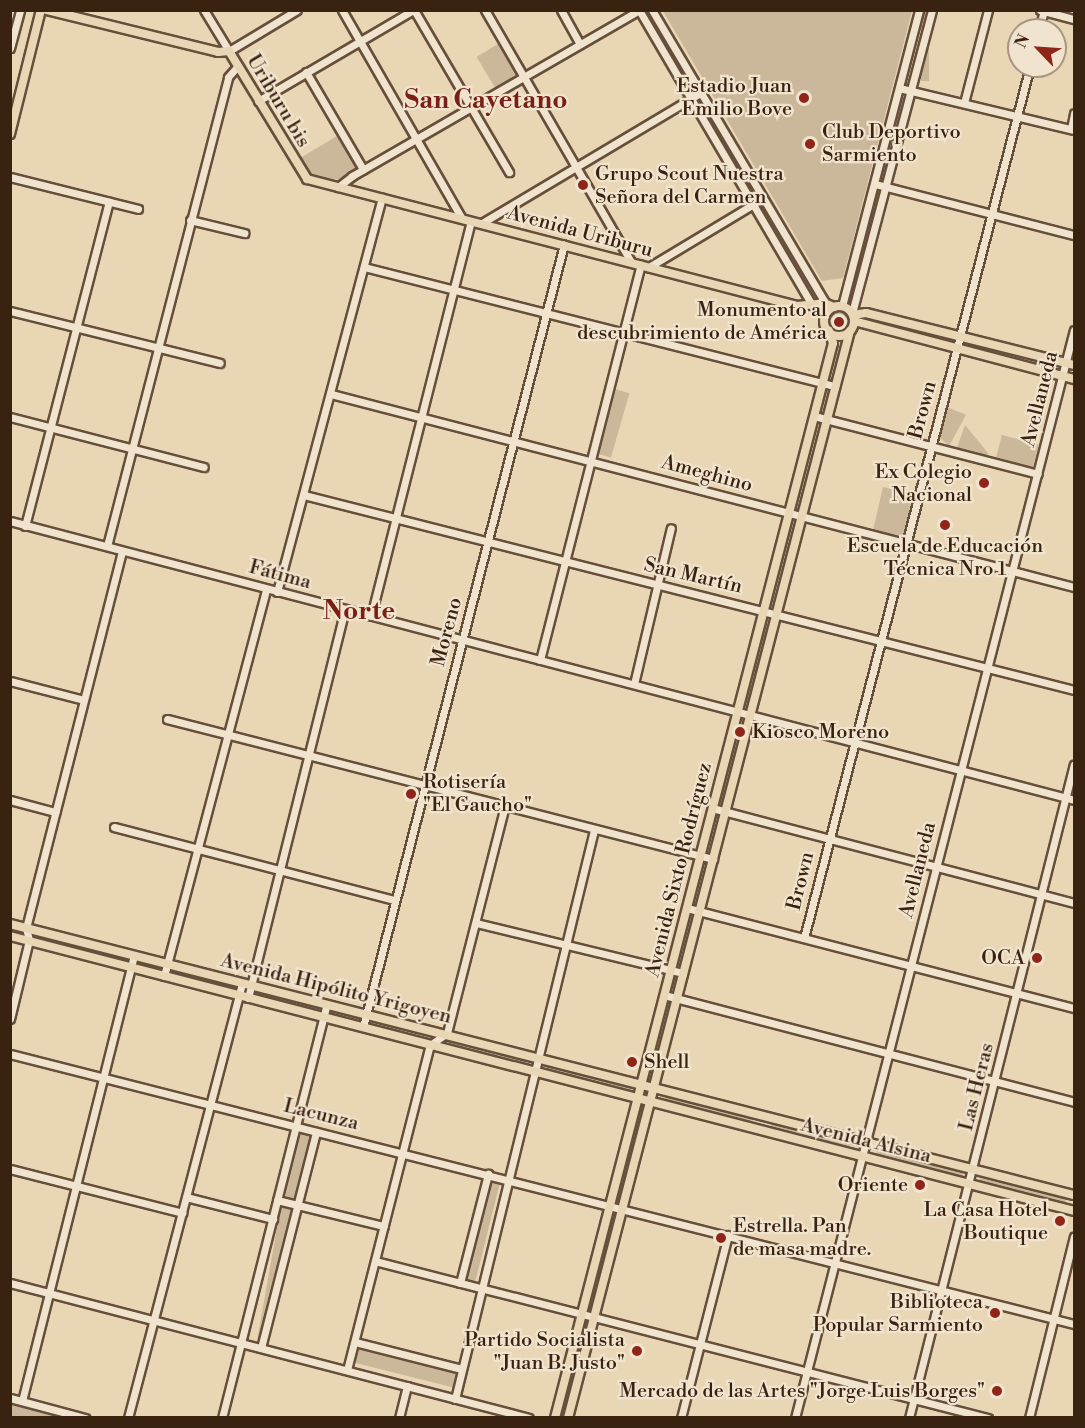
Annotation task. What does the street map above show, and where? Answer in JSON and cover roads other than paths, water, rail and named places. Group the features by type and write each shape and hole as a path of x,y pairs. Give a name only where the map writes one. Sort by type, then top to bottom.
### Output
{"main road":[{"path":"10,134 14,108 41,10"},
{"path":"47,10 218,52 229,51"},
{"name":"Uriburu bis","path":"229,51 303,176 338,187"},
{"name":"Avenida Uriburu","path":"338,187 797,306 834,306"},
{"path":"812,305 828,330 842,335 850,331 853,316"},
{"path":"828,330 826,316 834,306 853,316 957,348 1074,379"},
{"path":"853,316 866,313 1070,364"},
{"name":"Avenida Sixto Rodríguez","path":"555,1418 833,343 828,330"},
{"name":"Avenida Sixto Rodríguez","path":"568,1418 850,331"},
{"name":"Avenida Hipólito Yrigoyen","path":"10,924 447,1033 654,1088"},
{"name":"Avenida Hipólito Yrigoyen","path":"10,936 650,1103"},
{"name":"Avenida Alsina","path":"654,1088 1074,1196"},
{"name":"Avenida Alsina","path":"650,1103 1074,1211"},
{"path":"760,1131 763,1117"}],"street":[{"path":"10,48 20,10"},
{"name":"Uriburu bis","path":"204,10 229,51"},
{"path":"229,51 297,10"},
{"path":"342,10 466,220 453,289 371,616"},
{"path":"258,101 413,10 509,172"},
{"path":"485,10 631,262"},
{"path":"561,10 580,44"},
{"path":"338,187 363,169 417,140 639,10 812,305"},
{"path":"652,10 762,199 834,306"},
{"path":"834,306 875,184 919,10"},
{"path":"853,316 932,10"},
{"path":"964,103 988,10"},
{"path":"1043,11 1074,19"},
{"path":"107,546 228,77 238,66"},
{"path":"306,72 363,169"},
{"name":"Brown","path":"804,938 1027,78"},
{"path":"899,88 1072,130 1074,113"},
{"path":"482,223 700,93"},
{"path":"10,177 138,209"},
{"path":"875,184 1074,235"},
{"path":"278,592 382,198"},
{"path":"540,660 622,333 645,266 762,199"},
{"path":"25,526 110,202"},
{"path":"190,220 244,233"},
{"name":"Moreno","path":"363,1027 564,244"},
{"path":"364,267 835,386"},
{"path":"10,311 220,363"},
{"name":"Avellaneda","path":"795,1418 1063,376 1070,364 1074,330"},
{"name":"Ameghino","path":"330,394 1074,587"},
{"path":"814,416 1038,474"},
{"path":"10,417 204,467"},
{"name":"San Martín","path":"304,495 1074,690"},
{"name":"Fátima","path":"10,521 962,768 1070,799"},
{"path":"634,684 671,528"},
{"path":"10,1019 29,940 26,928 122,551"},
{"path":"164,976 266,589"},
{"path":"128,1418 238,995 246,984 280,870 345,609"},
{"path":"10,681 84,700"},
{"path":"167,719 713,859"},
{"name":"Las Heras","path":"909,1418 1017,992 1070,799 1074,764"},
{"path":"10,800 56,812"},
{"path":"347,1370 430,1045 447,1033 505,806"},
{"path":"712,808 1074,903"},
{"path":"114,827 395,900"},
{"path":"455,1399 535,1072 536,1057 594,830"},
{"path":"687,908 1074,1008"},
{"path":"476,923 683,973"},
{"path":"22,1401 134,956"},
{"path":"246,984 248,998"},
{"path":"664,995 1074,1102"},
{"path":"222,1418 327,1004"},
{"name":"Lacunza","path":"10,1054 1074,1324"},
{"path":"261,1348 316,1132"},
{"path":"10,1169 182,1213"},
{"path":"460,1283 488,1174"},
{"path":"186,1197 273,1219"},
{"path":"277,1200 384,1226"},
{"path":"681,1418 728,1235"},
{"path":"1029,1418 1074,1236"},
{"path":"375,1261 988,1418"},
{"path":"10,1283 529,1418"},
{"path":"355,1342 462,1369"},
{"path":"399,1418 407,1386"},
{"path":"10,1398 86,1418"}],"place":[{"name":"Estadio Juan Emilio Bove","path":"804,98"},
{"name":"Club Deportivo Sarmiento","path":"810,144"},
{"name":"Grupo Scout Nuestra Señora del Carmen","path":"583,185"},
{"name":"Monumento al descubrimiento de América","path":"839,322"},
{"name":"Ex Colegio Nacional","path":"984,483"},
{"name":"Escuela de Educación Técnica Nro 1","path":"945,525"},
{"name":"Kiosco Moreno","path":"740,732"},
{"name":"Rotisería \"El Gaucho\"","path":"411,794"},
{"name":"OCA","path":"1037,958"},
{"name":"Shell","path":"632,1062"},
{"name":"Oriente","path":"920,1185"},
{"name":"La Casa Hotel Boutique","path":"1060,1221"},
{"name":"Estrella. Pan de masa madre.","path":"721,1238"},
{"name":"Biblioteca Popular Sarmiento","path":"995,1313"},
{"name":"Partido Socialista \"Juan B. Justo\"","path":"637,1351"},
{"name":"Mercado de las Artes \"Jorge Luis Borges\"","path":"997,1391"}],"district":[{"name":"San Cayetano","path":"486,101"},
{"name":"Norte","path":"359,612"}]}
